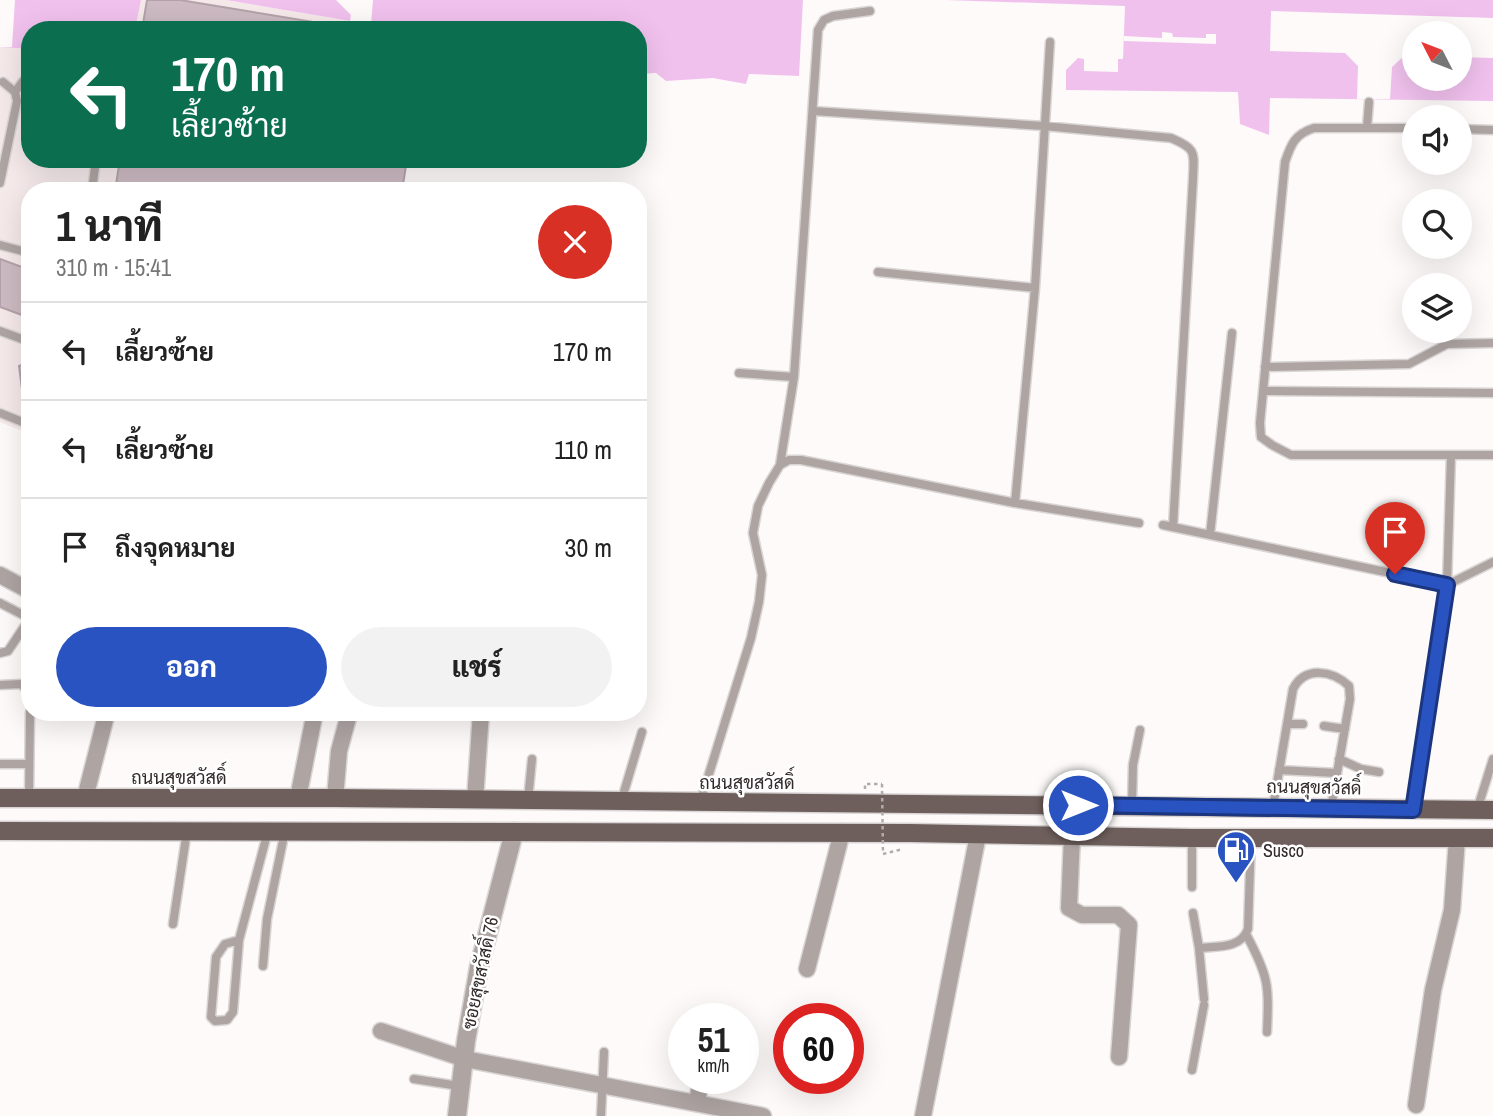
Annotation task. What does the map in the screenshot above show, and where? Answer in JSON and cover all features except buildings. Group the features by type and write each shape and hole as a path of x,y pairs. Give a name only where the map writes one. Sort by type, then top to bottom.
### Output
{"main road":[{"name":"ถนนสุขสวัสดิ์","path":"0,797 298,797 1485,810"},
{"path":"0,831 842,832 1192,838 1493,838"}],"street":[{"path":"0,575 21,586"},
{"path":"85,798 105,721"},
{"path":"298,797 313,721"},
{"path":"335,798 339,751 347,721"},
{"path":"475,800 480,721"},
{"name":"ซอยสุขสวัสดิ์ 76","path":"457,1116 479,967 514,832"},
{"path":"807,969 842,832"},
{"path":"923,1116 978,835"},
{"path":"1072,836 1069,908 1082,915 1118,915 1125,918 1129,925 1119,1057"},
{"path":"1416,1105 1433,990 1452,910 1457,838"},
{"path":"381,1031 465,1059 763,1116"},
{"path":"697,1103 698,1094"}],"lane":[{"path":"700,803 759,602 762,575 753,533 758,506 780,465 794,376 818,30 824,20 833,16 870,10"},
{"path":"1015,503 1035,288 1050,42"},
{"path":"0,183 17,101 15,92 3,82"},
{"path":"15,92 21,84"},
{"path":"1367,127 1369,102"},
{"path":"813,111 1044,126 1171,138 1187,145 1194,155 1173,527"},
{"path":"1402,128 1314,128 1302,132 1291,145 1285,162 1260,423 1261,436 1292,455 1493,455"},
{"path":"1472,129 1493,130"},
{"path":"0,245 21,251"},
{"path":"878,272 1035,288"},
{"path":"0,331 21,339"},
{"path":"1210,535 1232,333"},
{"path":"1265,368 1409,364 1447,344 1493,344"},
{"path":"739,373 794,376"},
{"path":"1263,391 1493,393"},
{"path":"0,413 21,421"},
{"path":"1413,810 1447,585 1451,455"},
{"path":"780,465 789,460 801,460 1015,503 1139,523"},
{"path":"1163,525 1447,585 1493,562"},
{"path":"0,603 21,614"},
{"path":"0,653 8,651 21,631"},
{"path":"1273,807 1293,690 1298,679 1309,673 1330,674 1342,679 1349,686 1350,699 1331,808"},
{"path":"0,685 21,684"},
{"path":"29,798 30,721"},
{"path":"1287,724 1303,724"},
{"path":"1324,726 1345,729"},
{"path":"1132,805 1133,765 1140,730"},
{"path":"621,802 642,732"},
{"path":"528,800 532,759"},
{"path":"1339,759 1361,769 1379,772"},
{"path":"1485,810 1493,759"},
{"path":"0,764 29,764"},
{"path":"1279,770 1336,773"},
{"path":"173,923 187,831"},
{"path":"239,940 225,944 216,957 211,1017 215,1021 227,1020 233,1013 239,940 276,831"},
{"path":"263,966 276,831"},
{"path":"1192,838 1192,887"},
{"path":"1251,838 1246,934 1264,967 1269,989 1267,1032"},
{"path":"1192,1070 1204,1002 1193,913"},
{"path":"1199,948 1234,944 1246,934"},
{"path":"601,1116 604,1052"},
{"path":"414,1079 461,1086"}],"path":[{"path":"883,783 883,854"}],"shaded area":[{"path":"0,0 141,0 137,21 21,21 21,48 0,47"},
{"path":"141,0 226,0 351,21 137,21"},
{"path":"226,0 803,0 799,76 749,74 746,84 713,78 666,81 656,73 647,74 647,21 351,21"},
{"path":"946,0 1493,0 1493,101 1270,98 1269,135 1240,124 1238,92 1066,90 1066,70 1078,58 1084,59 1084,71 1118,72 1118,59 1123,59 1125,6"},
{"path":"0,47 21,48 21,168 405,168 403,182 21,182 21,430 0,422"}],"pier":[{"path":"0,0 15,0 12,47 0,47"},
{"path":"336,0 373,0 371,21 350,21 351,15"},
{"path":"1271,11 1493,18 1493,58 1472,57 1472,21 1402,21 1402,58 1392,67 1390,99 1357,99 1358,66 1345,53 1270,51"},
{"path":"1162,32 1172,33 1173,37 1206,38 1206,34 1216,34 1216,44 1124,41 1124,36 1162,38"}],"place":[{"name":"Susco","path":"1236,884"}],"route":[{"path":"1078,805 1413,810 1447,585 1395,574"}]}
